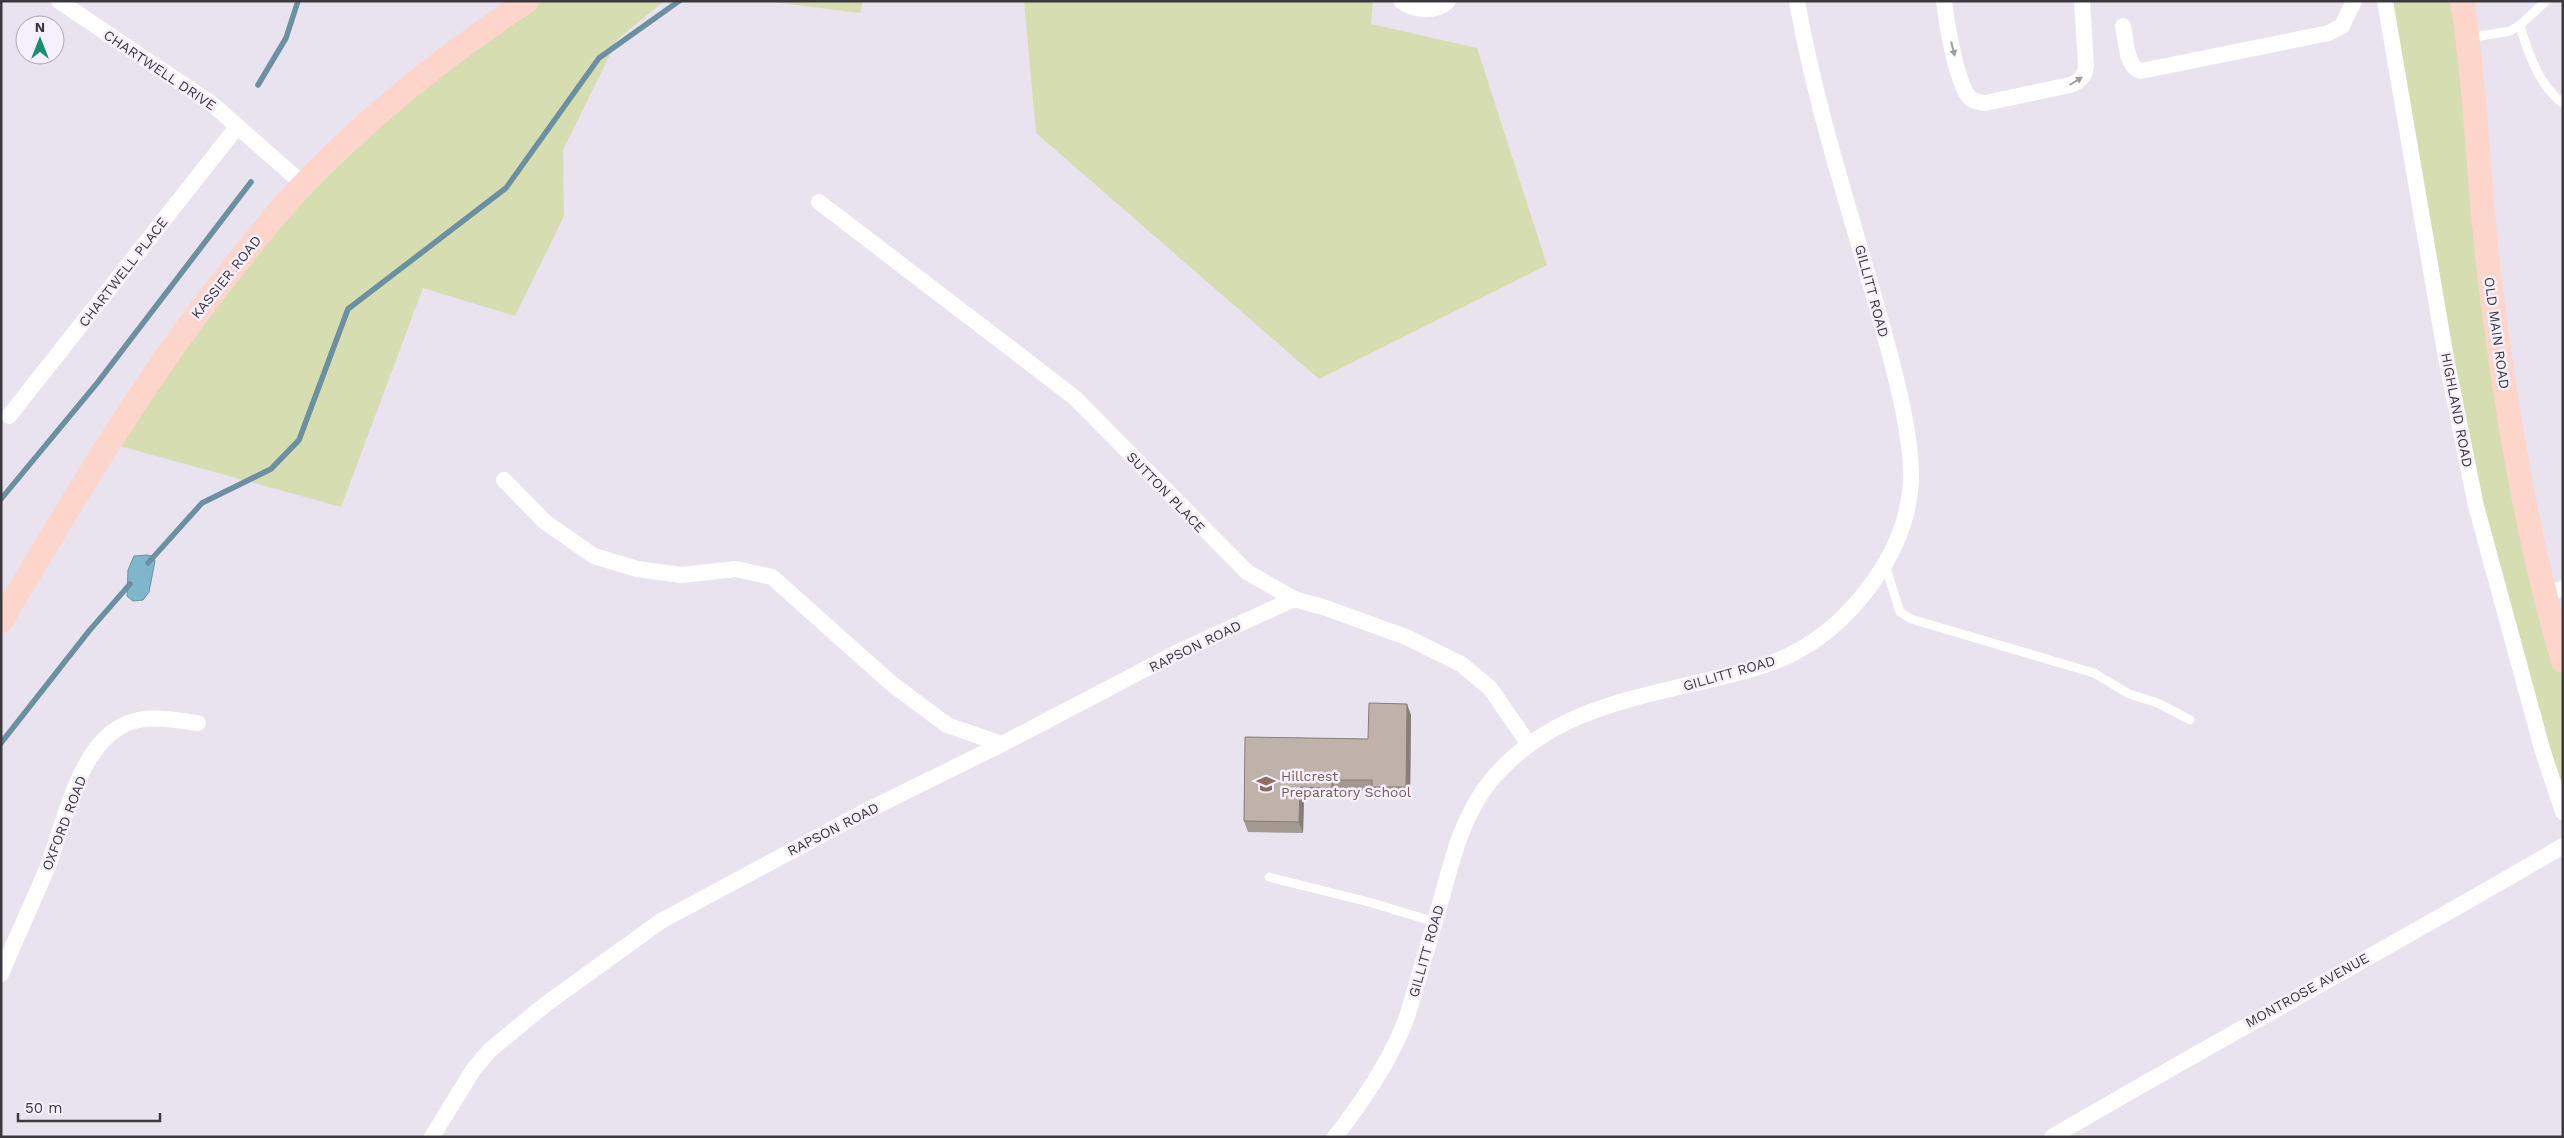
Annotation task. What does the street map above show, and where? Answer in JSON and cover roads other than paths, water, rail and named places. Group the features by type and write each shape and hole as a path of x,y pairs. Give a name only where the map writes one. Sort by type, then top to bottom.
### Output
{"main road":[{"name":"KASSIER ROAD","path":"1,620 168,353 204,303 303,184 355,135 444,59 527,1"},
{"name":"OLD MAIN ROAD","path":"2462,1 2488,263 2512,442 2553,592 2563,661"}],"street":[{"name":"CHARTWELL DRIVE","path":"58,1 189,87 303,184"},
{"path":"1401,1 1419,10 1436,8 1448,1"},
{"name":"GILLITT ROAD","path":"1335,1137 1384,1068 1398,1040 1407,1017 1461,831 1478,799 1492,779 1528,743 1593,710 1766,664 1790,655 1838,622 1865,594 1885,565 1904,529 1911,482 1907,437 1886,339 1814,80 1797,1"},
{"path":"1944,1 1951,44 1966,92 1975,101 1985,103 2070,85 2082,78 2086,73 2082,1"},
{"path":"2123,26 2131,64 2136,70 2141,71 2329,33 2342,26 2354,1"},
{"name":"HIGHLAND ROAD","path":"2386,1 2446,358 2476,506 2543,752 2563,812"},
{"name":"CHARTWELL PLACE","path":"9,416 237,127"},
{"name":"SUTTON PLACE","path":"820,202 1074,397 1247,572 1294,600 1326,608 1406,637 1461,664 1490,688 1528,743"},
{"path":"504,480 545,522 594,556 637,569 682,575 736,569 772,577 892,684 947,725 1002,744"},
{"name":"RAPSON ROAD","path":"432,1137 468,1077 490,1050 546,1004 661,921 857,816 1002,744 1178,652 1294,600"},
{"name":"OXFORD ROAD","path":"1,974 48,866 79,781 106,737 120,726 136,721 158,718 198,723"},
{"name":"MONTROSE AVENUE","path":"2052,1137 2214,1042 2467,902 2563,846"}],"lane":[{"path":"2466,38 2510,31 2520,25 2546,1"},
{"path":"2520,25 2526,48 2545,83 2563,103"},
{"path":"1885,565 1900,612 1911,619 2094,673 2129,694 2158,703 2190,720"},
{"path":"1269,877 1370,902 1435,922"}],"water":[{"path":"134,556 152,556 155,561 149,592 143,600 133,601 127,596 128,570"}],"waterway":[{"path":"258,85 286,38 298,1"},
{"path":"148,563 202,503 271,469 299,440 348,309 506,188 599,58 679,1"},
{"path":"1,499 98,382 251,182"},
{"path":"1,743 89,631 130,584"}],"place":[{"name":"Hillcrest Preparatory School","path":"1266,784"}]}
